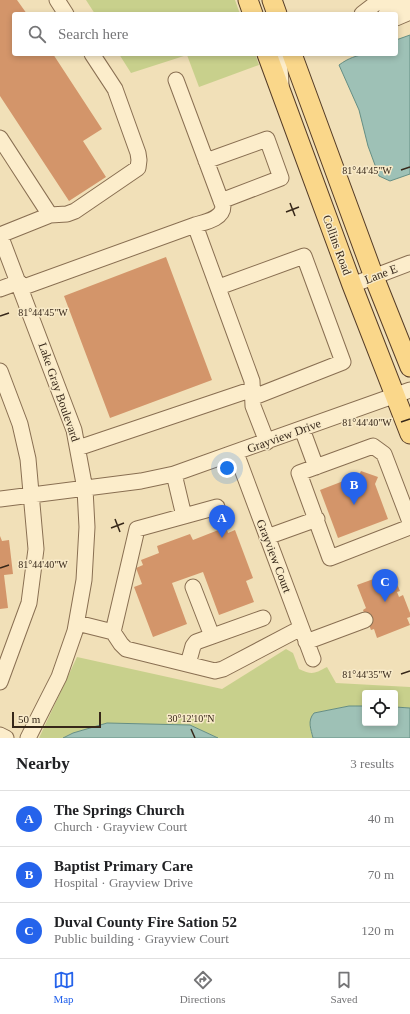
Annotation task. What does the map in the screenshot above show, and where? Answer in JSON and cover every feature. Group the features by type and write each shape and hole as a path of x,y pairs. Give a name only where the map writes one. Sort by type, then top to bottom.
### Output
{"main road":[{"path":"248,0 252,12"},
{"path":"272,0 276,12"},
{"name":"Collins Road","path":"268,56 352,285 403,393 410,434"},
{"name":"Collins Road","path":"292,56 374,277 410,367"}],"street":[{"path":"57,0 65,12"},
{"path":"365,12 380,0"},
{"path":"387,12 392,5 408,0"},
{"path":"398,17 410,12"},
{"path":"0,235 50,215 67,214 75,211 138,168 138,153 115,89 93,56"},
{"path":"282,92 280,67 291,56"},
{"path":"0,289 20,285 220,215 223,209 222,201 176,80"},
{"path":"0,138 50,215"},
{"path":"206,161 267,139 281,178 222,201"},
{"path":"195,225 252,381 254,393 253,406 267,442"},
{"name":"Lake Gray Boulevard","path":"0,235 74,430 85,489 87,527 84,572 77,623 59,677 28,738"},
{"path":"78,448 254,393 343,362 304,256 218,287"},
{"name":"Lane E","path":"352,285 410,263"},
{"path":"0,372 20,424 28,459 36,549 29,604 0,682"},
{"name":"Grayview Drive","path":"0,499 141,481 174,474 403,393"},
{"path":"302,429 316,467"},
{"path":"410,522 384,454 374,446 299,473 330,558 410,527"},
{"name":"Grayview Court","path":"236,453 266,537 313,659"},
{"path":"174,474 184,516"},
{"path":"113,632 137,529 217,507"},
{"path":"266,537 317,519"},
{"path":"193,587 212,636"},
{"path":"188,664 194,643 264,618"},
{"path":"306,642 365,620"},
{"path":"77,623 113,632 126,649 215,671 223,669 301,628"},
{"path":"0,735 6,738"}],"green space":[{"path":"86,0 235,0 239,12 94,12"},
{"path":"120,56 184,56 131,73"},
{"path":"187,56 256,56 259,65 199,87"},
{"path":"286,649 293,653 299,669 313,673 327,667 336,683 410,687 410,708 398,707 398,690 362,690 362,706 349,706 314,713 310,722 313,738 218,738 190,725 107,723 73,733 63,738 39,738 77,657 222,689"}],"water":[{"path":"410,35 410,174 390,181 379,176 368,146 359,110 339,65 356,56 398,56 398,39"},
{"path":"349,706 362,706 362,726 398,726 398,707 410,708 410,738 313,738 310,722 314,713"},
{"path":"107,723 190,725 218,738 63,738 73,733"}],"building":[{"path":"0,0 17,0 26,12 12,12 12,56 54,56 102,129 83,141 106,177 69,201 0,96"},
{"path":"166,257 212,380 110,418 64,296"},
{"path":"361,471 378,477 375,484 388,519 338,538 320,490 359,475"},
{"path":"226,527 228,533 235,530 253,578 246,581 254,602 219,615 203,572 172,583 187,624 153,637 134,587 142,584 136,568 143,565 141,560 159,553 157,546 190,534 193,540"},
{"path":"0,536 2,541 9,540 13,574 4,575 8,608 0,609"},
{"path":"390,573 395,585 397,584 400,591 397,592 399,597 403,595 410,613 410,617 407,618 410,625 377,638 374,629 371,630 363,610 366,608 357,585"}],"place":[{"name":"Baptist Primary Care","path":"354,505"},
{"name":"The Springs Church","path":"222,538"},
{"name":"Duval County Fire Sation 52","path":"385,602"}]}
